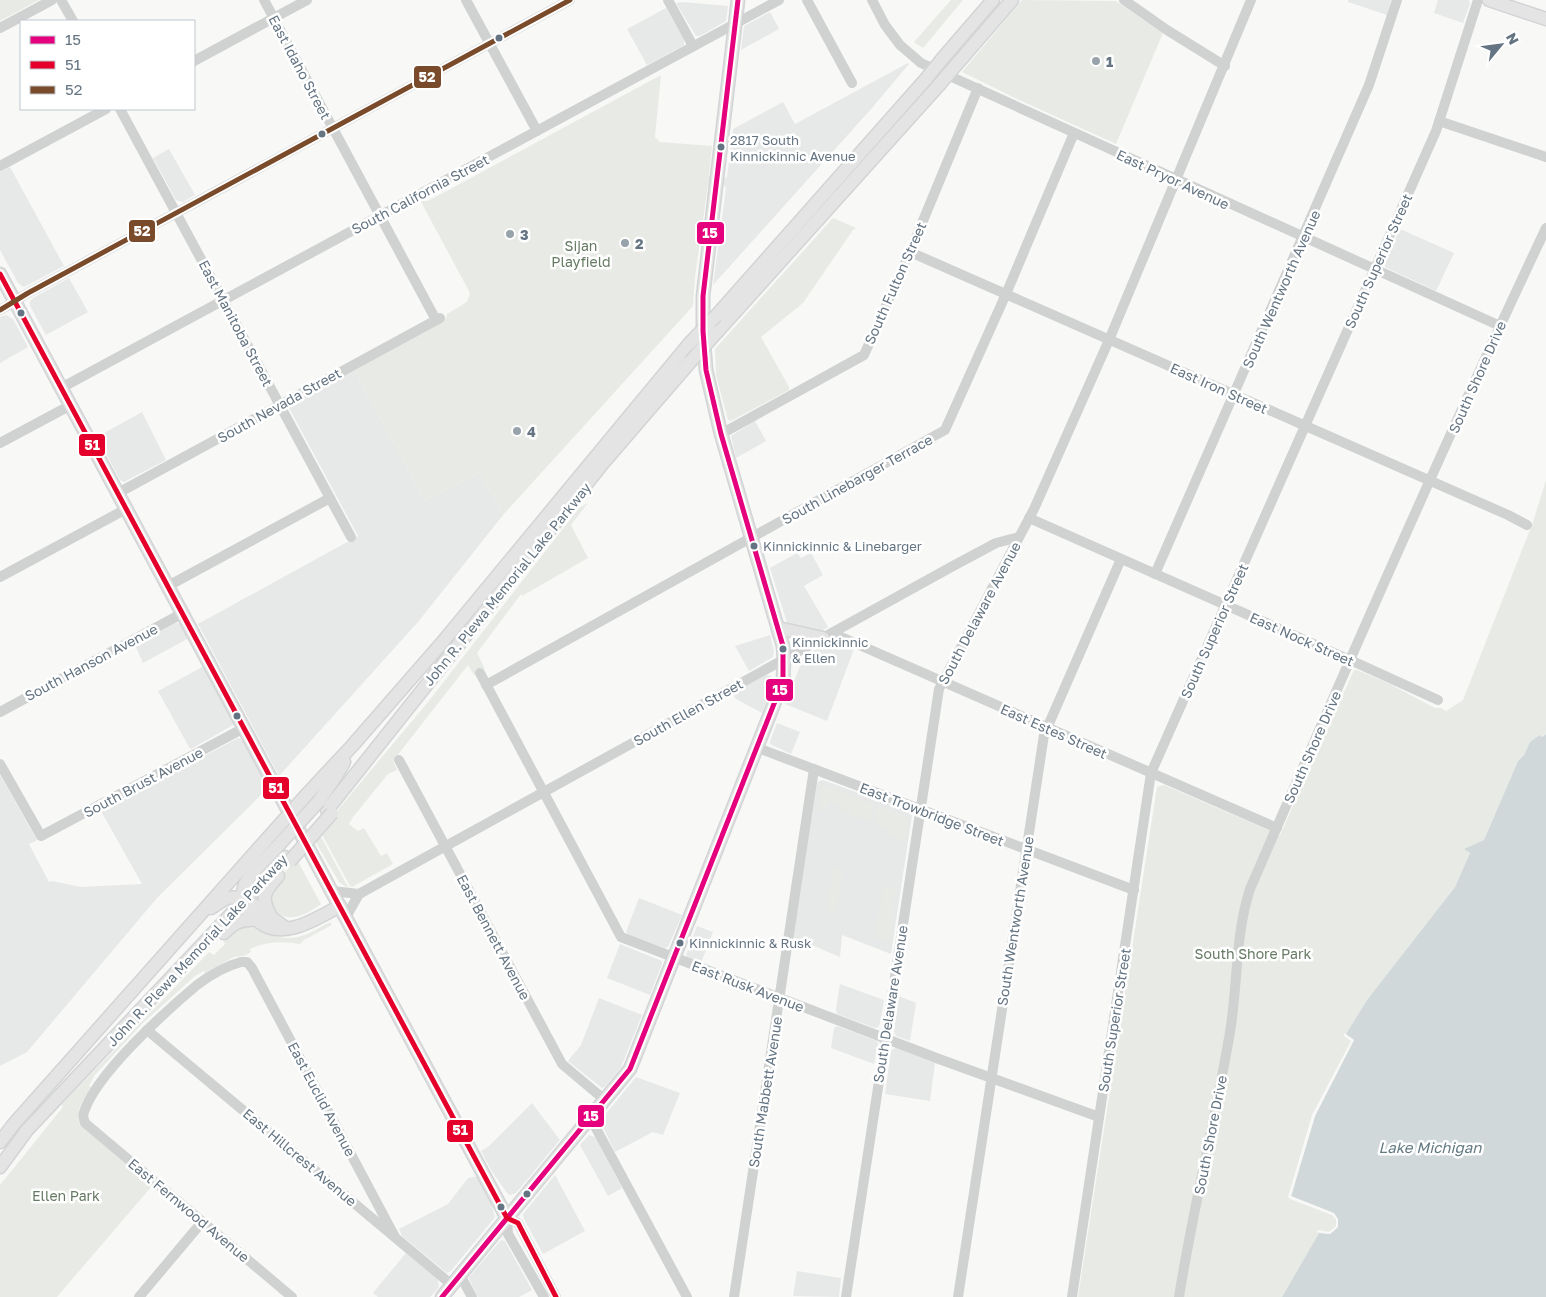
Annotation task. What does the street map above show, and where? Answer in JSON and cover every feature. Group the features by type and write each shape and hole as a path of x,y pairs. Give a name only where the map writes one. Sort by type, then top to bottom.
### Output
{"main road":[{"path":"442,1297 606,1101 630,1069 783,681 783,646 721,434 706,370 703,331 703,296 738,0"},
{"name":"John R. Plewa Memorial Lake Parkway","path":"0,1142 197,918 280,851 322,804 352,746 441,644 689,344 926,79 993,0"},
{"name":"John R. Plewa Memorial Lake Parkway","path":"0,1167 27,1130 244,900 280,851 322,804 376,749 603,464 690,362 939,85 1012,0"},
{"path":"1489,0 1546,19"},
{"path":"0,274 507,1218"},
{"path":"778,628 828,636"},
{"path":"272,920 264,904 264,894 280,851"},
{"path":"197,918 224,899 236,897 253,903 272,920 286,928"},
{"path":"244,900 248,911 257,920 266,927 273,929 303,925 343,911"},
{"path":"142,1009 160,997 234,923 243,920 257,920"}],"street":[{"path":"0,28 52,0"},
{"path":"61,0 72,20"},
{"name":"East Idaho Street","path":"264,0 380,216 438,319"},
{"path":"195,60 307,0"},
{"path":"466,0 537,131"},
{"path":"0,310 570,0"},
{"path":"668,0 693,46"},
{"name":"South California Street","path":"62,388 779,0"},
{"path":"807,0 852,83"},
{"name":"East Pryor Avenue","path":"872,0 885,25 900,45 921,63 1500,326"},
{"path":"1124,0 1225,66"},
{"name":"South Delaware Avenue","path":"846,1297 939,689 1029,518 1109,340 1252,0"},
{"name":"South Wentworth Avenue","path":"1155,574 1369,85 1397,0"},
{"name":"South Superior Street","path":"1072,1297 1152,773 1439,120 1478,0"},
{"name":"South Fulton Street","path":"721,434 864,355 910,252 978,88"},
{"path":"0,166 104,110"},
{"name":"East Manitoba Street","path":"121,110 352,537"},
{"path":"1439,120 1546,157"},
{"name":"South Linebarger Terrace","path":"486,685 946,430 1074,133"},
{"name":"South Shore Drive","path":"1179,1297 1230,1030 1241,927 1250,889 1430,481 1546,228"},
{"name":"East Iron Street","path":"910,252 1508,515 1527,526"},
{"name":"South Nevada Street","path":"118,493 438,319"},
{"path":"0,443 70,405"},
{"path":"168,586 330,498"},
{"path":"0,577 126,509"},
{"name":"East Nock Street","path":"1029,518 1438,700"},
{"name":"South Ellen Street","path":"343,911 360,894 784,658 828,636 996,543 1019,537"},
{"name":"South Wentworth Avenue","path":"958,1297 1044,735 1121,559"},
{"name":"South Hanson Avenue","path":"0,712 183,613"},
{"name":"East Estes Street","path":"828,636 943,682 1276,828"},
{"name":"East Rusk Avenue","path":"480,673 621,937 1099,1117"},
{"name":"South Brust Avenue","path":"0,764 41,836 244,728"},
{"name":"East Trowbridge Street","path":"758,748 1134,890"},
{"name":"East Bennett Avenue","path":"399,760 562,1064 606,1101"},
{"name":"South Mabbett Avenue","path":"734,1297 814,769"},
{"path":"332,891 360,894"},
{"name":"East Euclid Avenue","path":"147,1030 203,981 236,963 246,962 252,968 395,1237"},
{"name":"East Fernwood Avenue","path":"147,1030 101,1081 84,1112 83,1118 85,1123 291,1296"},
{"name":"East Hillcrest Avenue","path":"147,1030 395,1237 456,1280"},
{"path":"591,1119 687,1297"},
{"path":"544,1297 508,1234 507,1218 518,1223 556,1297"},
{"path":"139,1297 202,1222"},
{"path":"456,1280 472,1297"}],"shaded area":[{"path":"1348,0 1391,0 1387,15 1348,2"},
{"path":"1438,0 1469,0 1470,4 1463,23 1434,13"},
{"path":"676,3 728,6 726,21 700,36 696,36"},
{"path":"666,8 684,40 684,45 647,65 627,29"},
{"path":"770,12 779,29 741,50 744,26"},
{"path":"908,63 872,108 713,285 726,188 724,179 727,177 733,129 783,102 795,124"},
{"path":"169,149 195,195 183,202 176,200 153,158"},
{"path":"10,167 64,266 24,287 18,283 0,250 0,172"},
{"path":"1400,229 1454,253 1436,291 1385,267 1385,262"},
{"path":"69,278 88,312 46,335 30,306 30,301"},
{"path":"6,315 13,319 28,347 0,363 0,317"},
{"path":"354,370 425,501 480,473 503,515 418,622 279,776 198,624 358,536 289,408 292,404"},
{"path":"142,412 166,460 124,482 120,480 97,437"},
{"path":"755,421 766,441 736,458 731,436"},
{"path":"797,553 801,558 811,553 823,575 804,586 828,627 818,633 788,626 770,568"},
{"path":"176,623 181,624 189,638 143,663 135,645"},
{"path":"770,635 774,651 773,657 749,671 735,646"},
{"path":"831,641 854,649 827,721 785,704 804,656"},
{"path":"204,666 234,722 233,725 191,749 158,691"},
{"path":"766,675 771,676 773,679 762,713 736,699 732,693"},
{"path":"777,723 800,732 791,754 770,744"},
{"path":"238,738 243,740 269,787 157,898 27,1052 0,1066 0,775 37,840 29,844 49,882 81,887 142,884 101,811"},
{"path":"823,780 908,811 912,815 891,954 842,935 840,957 793,937 817,783"},
{"path":"639,898 682,915 668,947 665,948 629,935 626,932"},
{"path":"697,926 713,932 701,963 686,955"},
{"path":"620,944 662,961 650,995 607,978"},
{"path":"840,984 884,1000 878,1027 875,1028 837,1014"},
{"path":"899,996 916,1003 910,1041 896,1036 894,1032"},
{"path":"599,998 642,1015 621,1067 605,1087 602,1088 568,1061 581,1045"},
{"path":"837,1026 877,1041 874,1064 831,1048 834,1028"},
{"path":"897,1048 935,1063 930,1101 885,1094 891,1051"},
{"path":"636,1077 680,1093 663,1135 653,1132 615,1152 600,1121"},
{"path":"532,1103 560,1140 516,1193 510,1195 491,1170 481,1151 488,1147"},
{"path":"589,1135 595,1137 622,1188 608,1196 580,1145"},
{"path":"555,1175 585,1231 543,1254 523,1214"},
{"path":"478,1176 489,1197 495,1217 451,1271 447,1273 402,1236 399,1229 448,1204 468,1178"},
{"path":"501,1240 505,1241 532,1290 519,1297 478,1297 469,1277"},
{"path":"406,1253 438,1280 439,1287 430,1297 378,1297 373,1293"},
{"path":"797,1271 841,1278 839,1297 793,1296"}],"green space":[{"path":"0,0 39,0 0,21"},
{"path":"951,0 963,0 923,48 914,42"},
{"path":"1022,0 1116,1 1163,33 1116,144 962,72"},
{"name":"Sijan Playfield","path":"661,75 655,137 660,142 712,146 709,176 711,178 708,185 695,277 693,306 503,515 480,473 425,501 354,370 446,319 447,314 467,302 470,293 420,200 428,201"},
{"path":"833,218 856,228 803,303 761,337 789,390 731,421 728,420 716,375 715,349"},
{"name":"South Shore Park","path":"1546,480 1546,734 1530,742 1524,755 1518,761 1484,840 1465,849 1470,853 1455,887 1367,1000 1346,1034 1354,1040 1334,1213 1338,1227 1330,1234 1319,1233 1282,1297 1078,1297 1157,787 1164,785 1280,835 1354,670 1386,682 1435,708 1441,708 1446,711 1463,700 1533,522"},
{"path":"588,503 571,525 588,558 522,596 521,594 477,653 485,669 474,675 468,665 393,761 397,770 388,774 353,817 349,824 358,831 364,828 381,856 387,853 393,864 352,887 350,886 320,831 428,702 579,508"},
{"path":"822,786 875,805 869,820 851,815 852,813 829,802 824,811 819,810"},
{"path":"878,806 908,817 905,842 898,841 894,835 888,833 889,829 878,825 878,819 874,817"},
{"path":"319,833 349,889 339,882 314,839"},
{"path":"296,858 321,904 300,916 287,917 274,910 269,902 272,889"},
{"path":"834,867 839,867 842,871 837,903 833,911 827,910"},
{"path":"888,887 897,888 896,894 893,893 891,906 894,907 889,941 875,938 880,906 884,905 881,904 882,892 879,891"},
{"name":"Ellen Park","path":"330,922 332,925 300,944 281,942 262,944 250,949 251,952 244,956 234,957 205,973 204,971 195,976 142,1024 94,1076 89,1086 91,1087 79,1110 78,1120 80,1125 152,1186 57,1297 0,1297 0,1185 63,1107 61,1105 209,952 214,955 225,944 222,938 231,931 247,926 276,936 296,938"}],"water":[{"name":"Lake Michigan","path":"1546,734 1546,1297 1282,1297 1319,1233 1330,1234 1338,1227 1333,1213 1291,1197 1315,1116 1354,1040 1346,1034 1367,1000 1455,887 1470,853 1464,849 1484,840 1518,761 1524,755 1530,742 1540,735 1542,737"}],"pier":[{"path":"1344,1033 1354,1040 1315,1116 1291,1196 1334,1213 1338,1219 1338,1227 1330,1234 1316,1232 1319,1230 1329,1232 1336,1226 1336,1220 1332,1215 1288,1197 1312,1115 1351,1041 1344,1036"}],"transit line":[{"name":"52","path":"0,310 28,293 570,0"},
{"name":"15","path":"442,1297 630,1069 783,681 783,646 721,434 706,370 703,331 703,296 738,0"},
{"name":"51","path":"0,274 507,1218 518,1223 556,1297"}],"place":[{"name":"1","path":"1096,61"},
{"name":"2817 South Kinnickinnic Avenue","path":"721,147"},
{"name":"3","path":"510,234"},
{"name":"2","path":"625,243"},
{"name":"4","path":"517,431"},
{"name":"Kinnickinnic & Linebarger","path":"754,546"},
{"name":"Kinnickinnic & Ellen","path":"783,649"},
{"name":"Kinnickinnic & Rusk","path":"680,943"}]}
